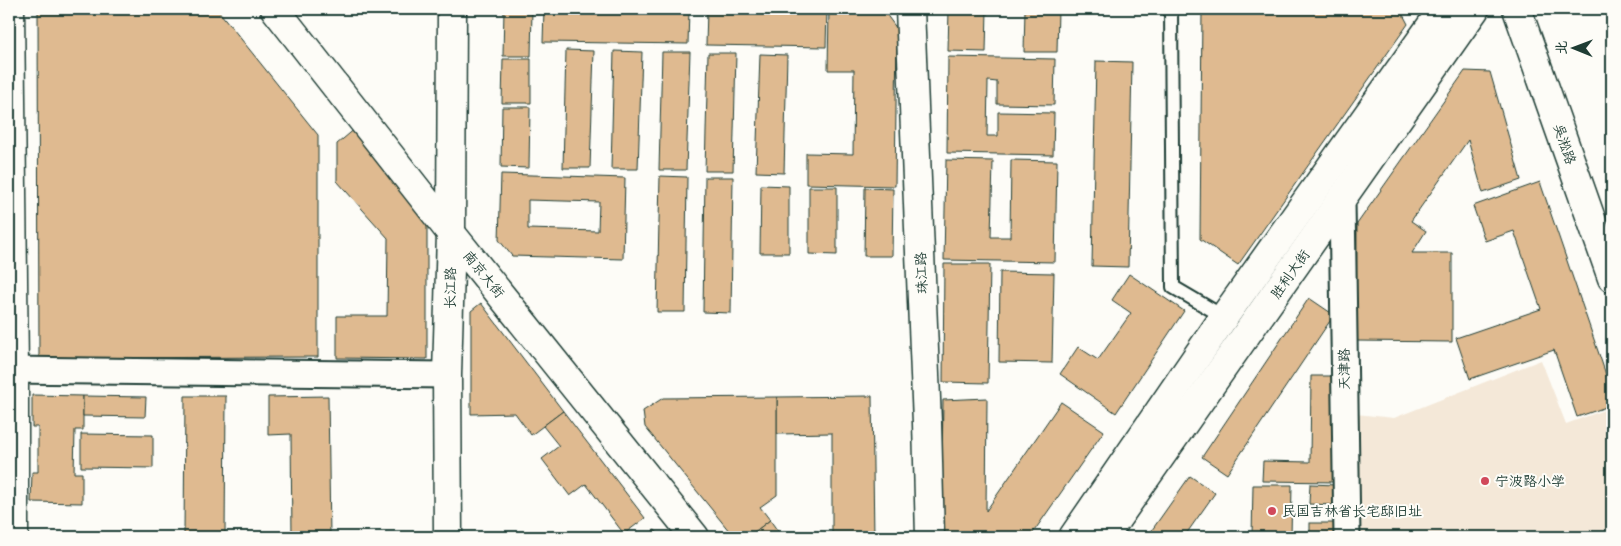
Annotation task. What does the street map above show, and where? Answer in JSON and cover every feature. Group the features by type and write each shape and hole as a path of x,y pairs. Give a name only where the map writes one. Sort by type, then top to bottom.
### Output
{"main road":[{"path":"10,9 11,370 14,537"},
{"name":"南京大街","path":"275,9 451,233 696,537"},
{"name":"长江路","path":"448,537 447,375 451,233 452,9"},
{"name":"珠江路","path":"910,9 930,537"},
{"path":"1073,537 1224,316 1443,9"},
{"name":"胜利大街","path":"1104,537 1342,201 1475,9"},
{"name":"吴淞路","path":"1517,9 1612,278"}],"street":[{"name":"天津路","path":"1342,201 1346,537"},
{"path":"11,370 447,375"}],"lane":[{"path":"1171,9 1173,287 1224,316"}],"shaded area":[{"name":"宁波路小学","path":"1541,360 1566,424 1612,407 1612,537 1358,537 1356,414 1394,418"}],"building":[{"path":"38,9 217,9 318,135 318,357 39,358"},
{"path":"504,9 532,9 531,56 503,56"},
{"path":"544,9 689,9 688,44 543,42"},
{"path":"707,9 827,9 826,47 706,45"},
{"path":"829,9 883,10 897,29 895,186 806,184 806,153 853,154 854,70 828,70"},
{"path":"949,9 987,9 986,52 948,51"},
{"path":"1025,9 1058,9 1057,52 1024,52"},
{"path":"1202,9 1400,9 1408,24 1238,265 1200,239"},
{"path":"566,50 594,51 590,168 563,168"},
{"path":"614,51 642,52 638,169 611,169"},
{"path":"662,52 690,52 686,170 659,170"},
{"path":"708,53 736,53 733,171 705,171"},
{"path":"760,54 787,55 784,173 756,172"},
{"path":"948,57 1055,59 1054,105 997,104 997,82 988,81 987,136 998,136 998,112 1054,113 1053,155 947,153"},
{"path":"503,59 531,59 531,103 502,103"},
{"path":"1096,61 1132,62 1128,267 1092,266"},
{"path":"1465,71 1490,72 1521,180 1483,193 1468,140 1411,221 1426,231 1412,253 1452,253 1452,342 1356,341 1357,224"},
{"path":"502,107 530,107 529,168 501,167"},
{"path":"356,128 427,221 427,359 337,358 337,316 387,316 388,238 337,181 337,144"},
{"path":"946,160 993,161 991,237 1010,237 1011,160 1057,161 1055,262 944,260"},
{"path":"501,174 625,178 623,259 512,256 499,240","holes":["528,200 599,202 598,231 528,229"]},
{"path":"660,176 687,177 685,312 657,312"},
{"path":"705,177 733,177 731,313 703,312"},
{"path":"1540,182 1612,392 1612,405 1577,417 1554,350 1470,379 1456,338 1541,309 1514,231 1485,241 1473,206"},
{"path":"761,185 789,186 789,253 760,253"},
{"path":"809,187 837,187 837,255 809,254"},
{"path":"865,188 893,189 892,256 864,256"},
{"path":"944,264 990,264 988,383 943,382"},
{"path":"1000,272 1054,273 1052,363 999,362"},
{"path":"1129,274 1184,311 1116,413 1060,374 1078,347 1098,360 1131,313 1112,300"},
{"path":"1309,298 1334,315 1227,474 1202,457"},
{"path":"481,303 563,411 531,435 515,413 471,414 471,311"},
{"path":"1311,376 1337,376 1336,482 1262,481 1263,461 1310,462"},
{"path":"32,395 83,396 83,430 75,430 74,473 82,473 82,503 31,502 32,472 38,472 38,427 32,427"},
{"path":"83,396 146,397 145,417 83,416"},
{"path":"185,396 226,396 225,537 184,537"},
{"path":"328,396 330,537 292,537 291,434 268,435 268,397"},
{"path":"872,396 874,537 832,537 832,433 777,434 777,397"},
{"path":"777,397 777,495 760,507 770,520 748,537 734,537 645,427 643,411 663,398"},
{"path":"987,398 986,511 1061,402 1104,431 1030,537 941,537 943,400"},
{"path":"563,411 645,518 624,534 586,484 570,496 542,459 559,446 543,426"},
{"path":"81,434 153,435 153,468 81,467"},
{"path":"1190,476 1215,493 1184,537 1147,537"},
{"path":"1310,484 1336,485 1336,505 1309,504"},
{"name":"民国吉林省长宅邸旧址","path":"1253,485 1292,485 1291,537 1252,537"},
{"path":"770,520 782,537 748,537"},
{"path":"1310,523 1336,523 1336,537 1310,537"},
{"path":"655,530 661,537 644,537"}],"place":[{"name":"宁波路小学","path":"1485,481"},
{"name":"民国吉林省长宅邸旧址","path":"1272,511"}]}
